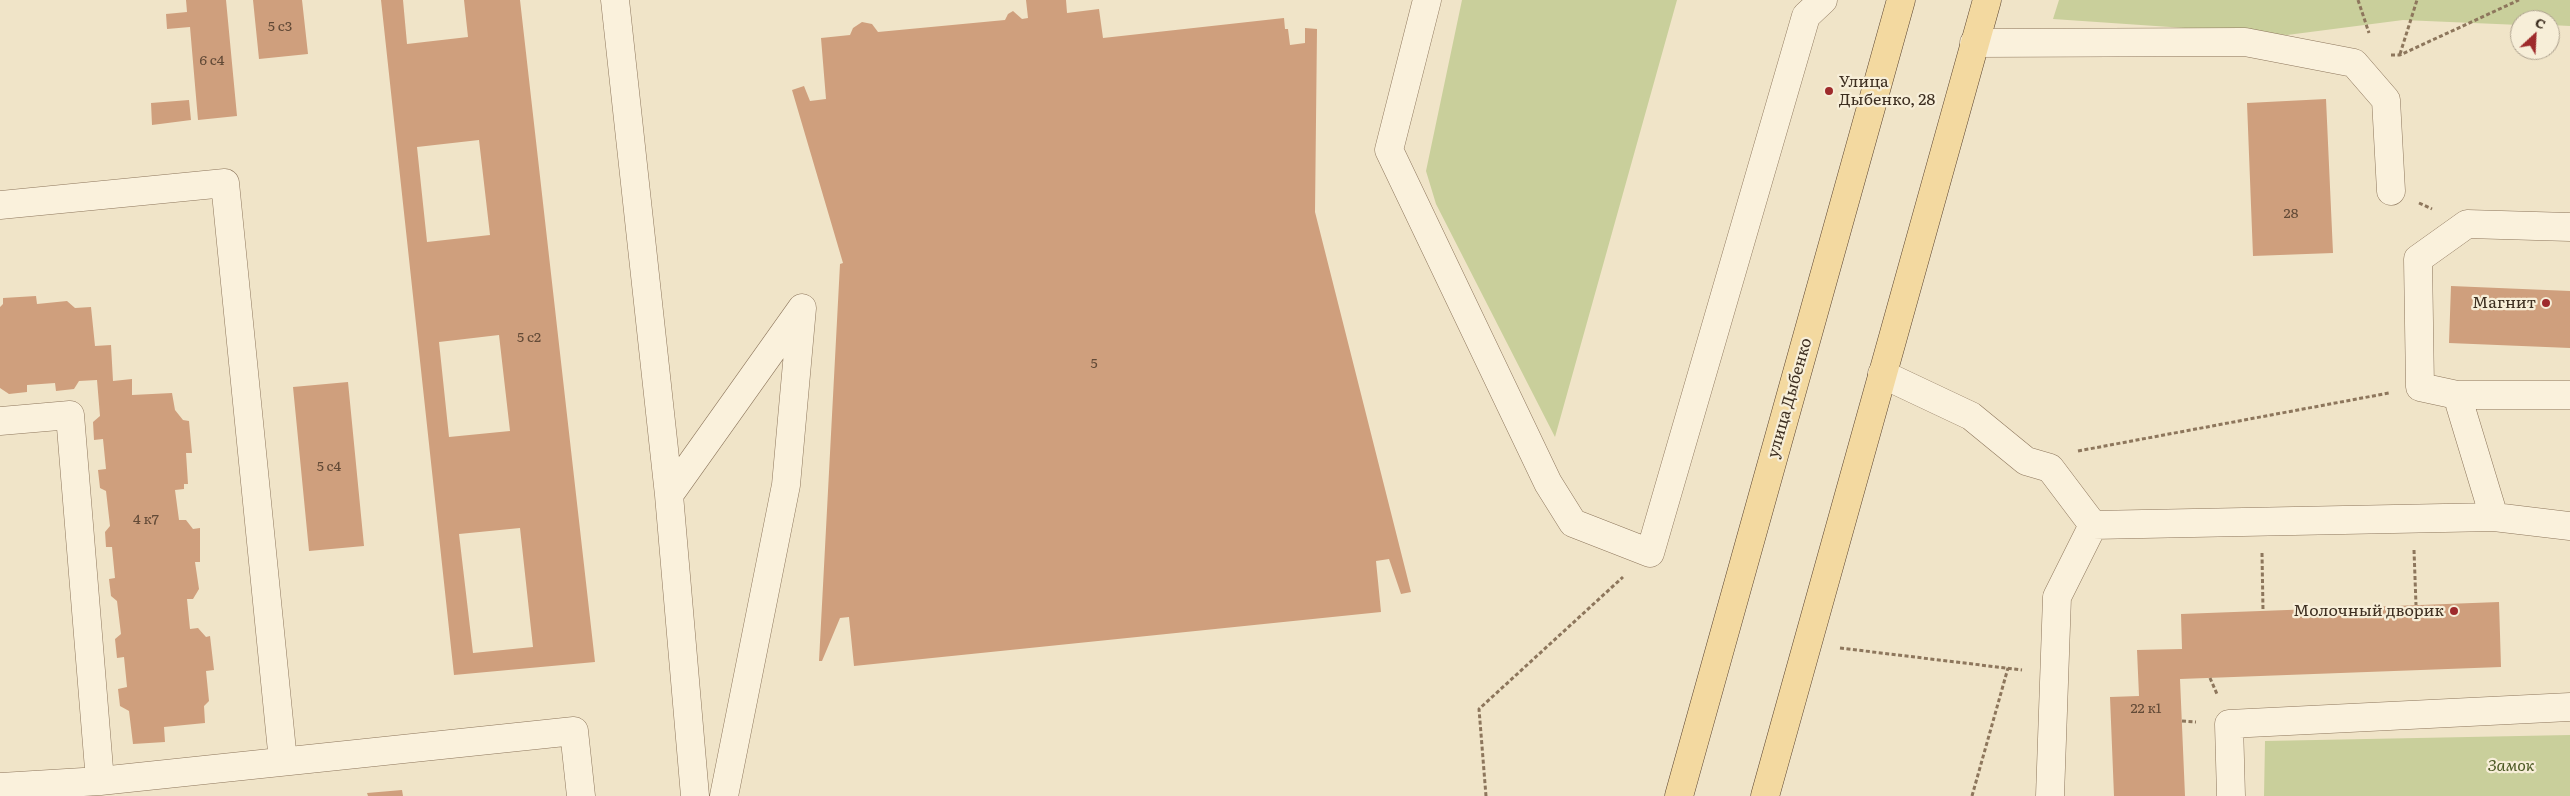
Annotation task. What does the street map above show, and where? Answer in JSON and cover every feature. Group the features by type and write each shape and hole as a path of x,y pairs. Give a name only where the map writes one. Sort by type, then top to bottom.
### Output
{"main road":[{"name":"улица Дыбенко","path":"1679,796 1901,0"},
{"path":"1764,796 1987,0"}],"lane":[{"path":"615,0 669,495 695,796"},
{"path":"1427,0 1388,150 1548,483 1574,523 1650,553 1806,16 1823,0"},
{"path":"1974,43 2245,42 2354,63 2386,100 2391,191"},
{"path":"0,205 225,183 283,762"},
{"path":"2570,227 2467,224 2418,259 2420,387 2457,395 2570,395"},
{"path":"669,495 802,308 786,485 724,796"},
{"path":"1882,374 1971,416 2026,461 2050,468 2093,525"},
{"path":"2457,395 2494,517"},
{"path":"0,421 70,415 100,780"},
{"path":"2093,525 2494,517 2570,526"},
{"path":"2050,796 2057,597 2093,525"},
{"path":"2231,796 2229,724 2570,707"},
{"path":"0,786 100,780 574,731 581,796"}],"path":[{"path":"2358,0 2370,37"},
{"path":"2386,100 2417,0"},
{"path":"2384,55 2400,55 2519,0"},
{"path":"2026,461 2420,387"},
{"path":"2412,519 2416,605"},
{"path":"2262,522 2263,610"},
{"path":"1486,796 1479,709 1650,553"},
{"path":"1837,648 2054,673"},
{"path":"1972,796 2008,668"}],"green space":[{"path":"1462,0 1677,0 1555,437 1436,204 1426,171"},
{"path":"2059,0 2570,0 2570,26 2560,26 2560,10 2510,10 2510,25 2403,20 2287,35 2053,19"},
{"name":"Замок","path":"2570,735 2570,796 2264,796 2265,741"}],"building":[{"path":"186,0 226,0 237,116 198,120 190,27 167,29 166,14 187,12"},
{"path":"253,0 302,0 308,54 259,59"},
{"path":"381,0 403,0 407,44 468,37 464,0 520,0 595,662 454,675","holes":["479,140 490,235 427,242 417,147","499,335 510,431 449,437 439,342","520,528 533,647 473,653 459,534"]},
{"path":"1026,0 1066,0 1067,13 1099,9 1103,38 1284,18 1285,29 1288,29 1290,45 1305,43 1305,28 1317,29 1315,212 1411,592 1401,594 1389,559 1376,561 1381,612 854,666 849,617 840,618 822,661 819,661 840,264 843,263 792,90 804,86 810,101 826,99 821,38 850,35 853,28 862,22 872,24 878,32 1005,20 1008,14 1013,11 1022,19 1028,18"},
{"path":"2326,99 2333,253 2253,256 2247,103"},
{"path":"189,100 191,120 152,125 151,103"},
{"path":"2451,286 2570,291 2570,348 2449,343"},
{"path":"36,296 37,304 67,301 75,308 91,307 95,346 111,345 113,381 132,379 132,395 172,393 175,410 183,420 189,421 192,453 186,453 188,484 184,484 184,489 175,490 179,520 186,520 193,529 200,528 200,562 195,562 199,589 193,599 187,599 190,629 198,628 206,637 210,636 214,670 206,671 209,701 204,706 205,723 164,727 165,742 133,744 129,711 120,706 118,689 127,687 124,657 117,658 115,639 121,634 117,601 111,596 109,579 115,578 112,547 106,547 105,532 110,526 106,491 100,488 98,470 106,469 103,439 94,440 93,422 100,416 97,380 79,381 74,389 56,391 55,383 27,385 27,392 9,394 0,388 0,307 3,304 3,298"},
{"path":"348,382 364,546 309,551 293,387"},
{"path":"2499,602 2501,667 2180,679 2185,796 2114,796 2110,697 2139,696 2137,650 2182,649 2181,614"},
{"path":"402,790 403,796 368,796 367,793"}],"place":[{"name":"Улица Дыбенко, 28","path":"1829,91"},
{"name":"Магнит","path":"2546,303"},
{"name":"Молочный дворик","path":"2454,611"}]}
